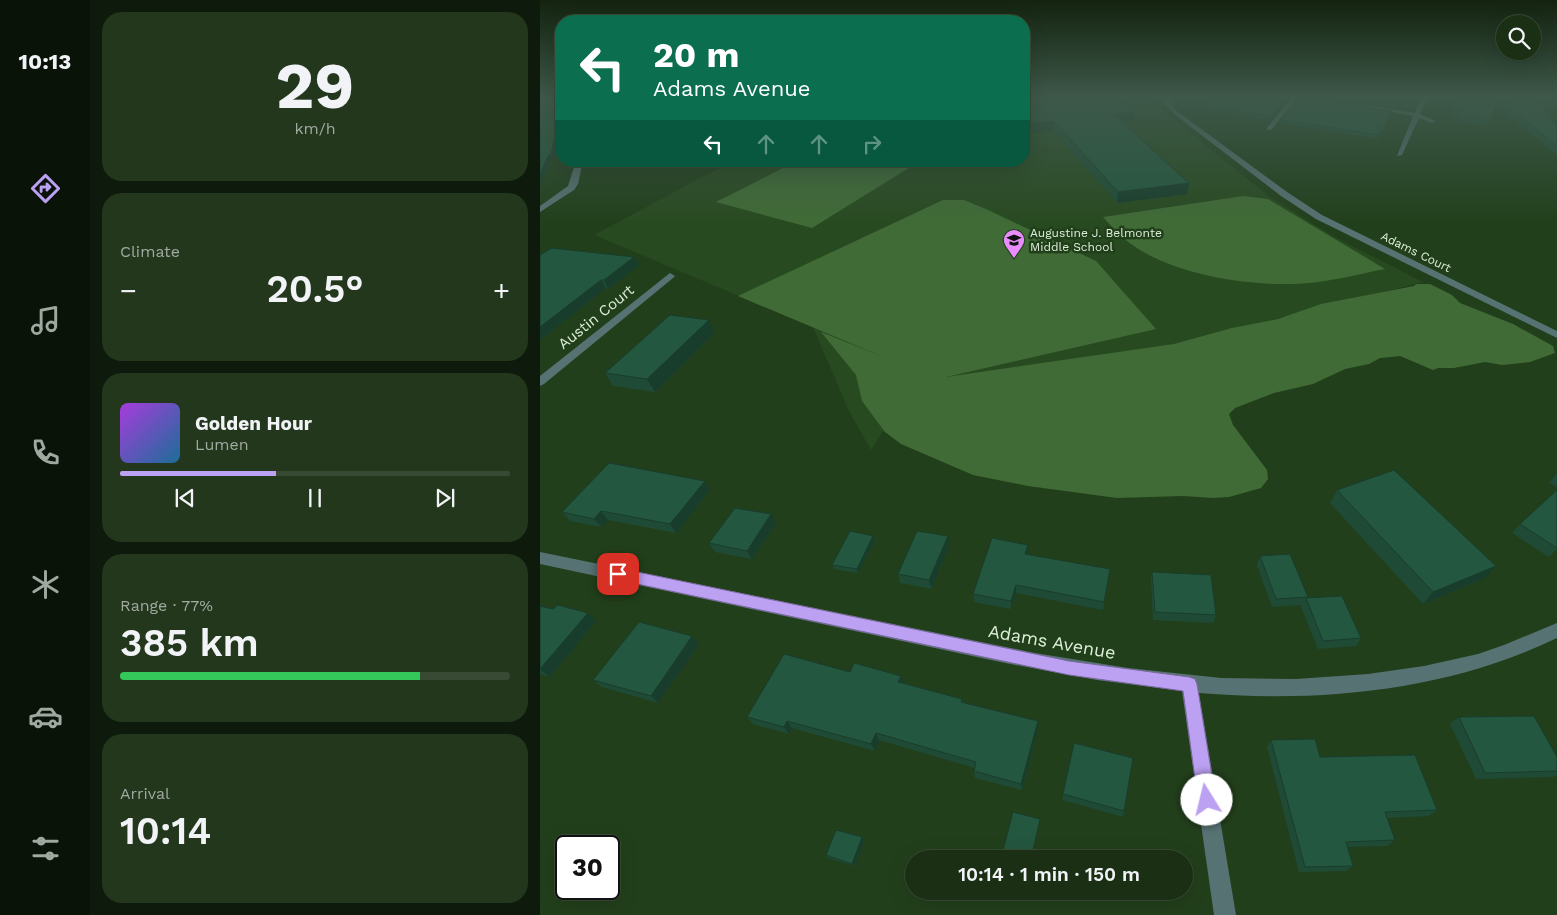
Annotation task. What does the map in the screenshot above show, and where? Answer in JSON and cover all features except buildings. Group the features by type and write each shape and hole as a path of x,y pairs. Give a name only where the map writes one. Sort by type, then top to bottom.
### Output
{"street":[{"name":"Adams Court","path":"1212,140 1306,210 1557,334"},
{"path":"1398,155 1405,140"},
{"path":"540,210 571,188 578,167"},
{"name":"Austin Court","path":"540,382 670,276"},
{"name":"Adams Avenue","path":"540,558 1069,668 1189,684 1254,688 1317,686 1430,675 1474,664 1516,649 1557,630"},
{"path":"1189,684 1225,915"}],"shaded area":[{"name":"Augustine J. Belmonte Middle School","path":"1030,140 1199,140 1270,197 1333,236 1423,282 893,415 871,450 849,411 813,327 594,235 724,167 1030,167"},
{"path":"785,167 910,167 812,228 716,202"},
{"path":"1243,196 1268,199 1385,269 1303,284 1272,284 1231,280 1189,271 1151,256 1126,240 1103,217"},
{"path":"943,200 964,200 1096,261 1156,329 946,377 1174,344 1232,328 1278,319 1321,304 1414,286 1416,284 1430,284 1452,295 1460,303 1513,324 1553,346 1555,353 1530,362 1502,365 1485,362 1433,370 1400,356 1380,358 1369,364 1345,369 1313,384 1274,393 1235,408 1229,414 1233,425 1267,470 1268,479 1261,488 1229,497 1117,498 1028,486 973,475 901,444 885,432 862,401 856,375 821,332 886,358 738,296"}],"place":[{"name":"Augustine J. Belmonte Middle School","path":"1014,259"}],"route":[{"path":"618,574 1069,668 1189,684 1207,800"}]}
